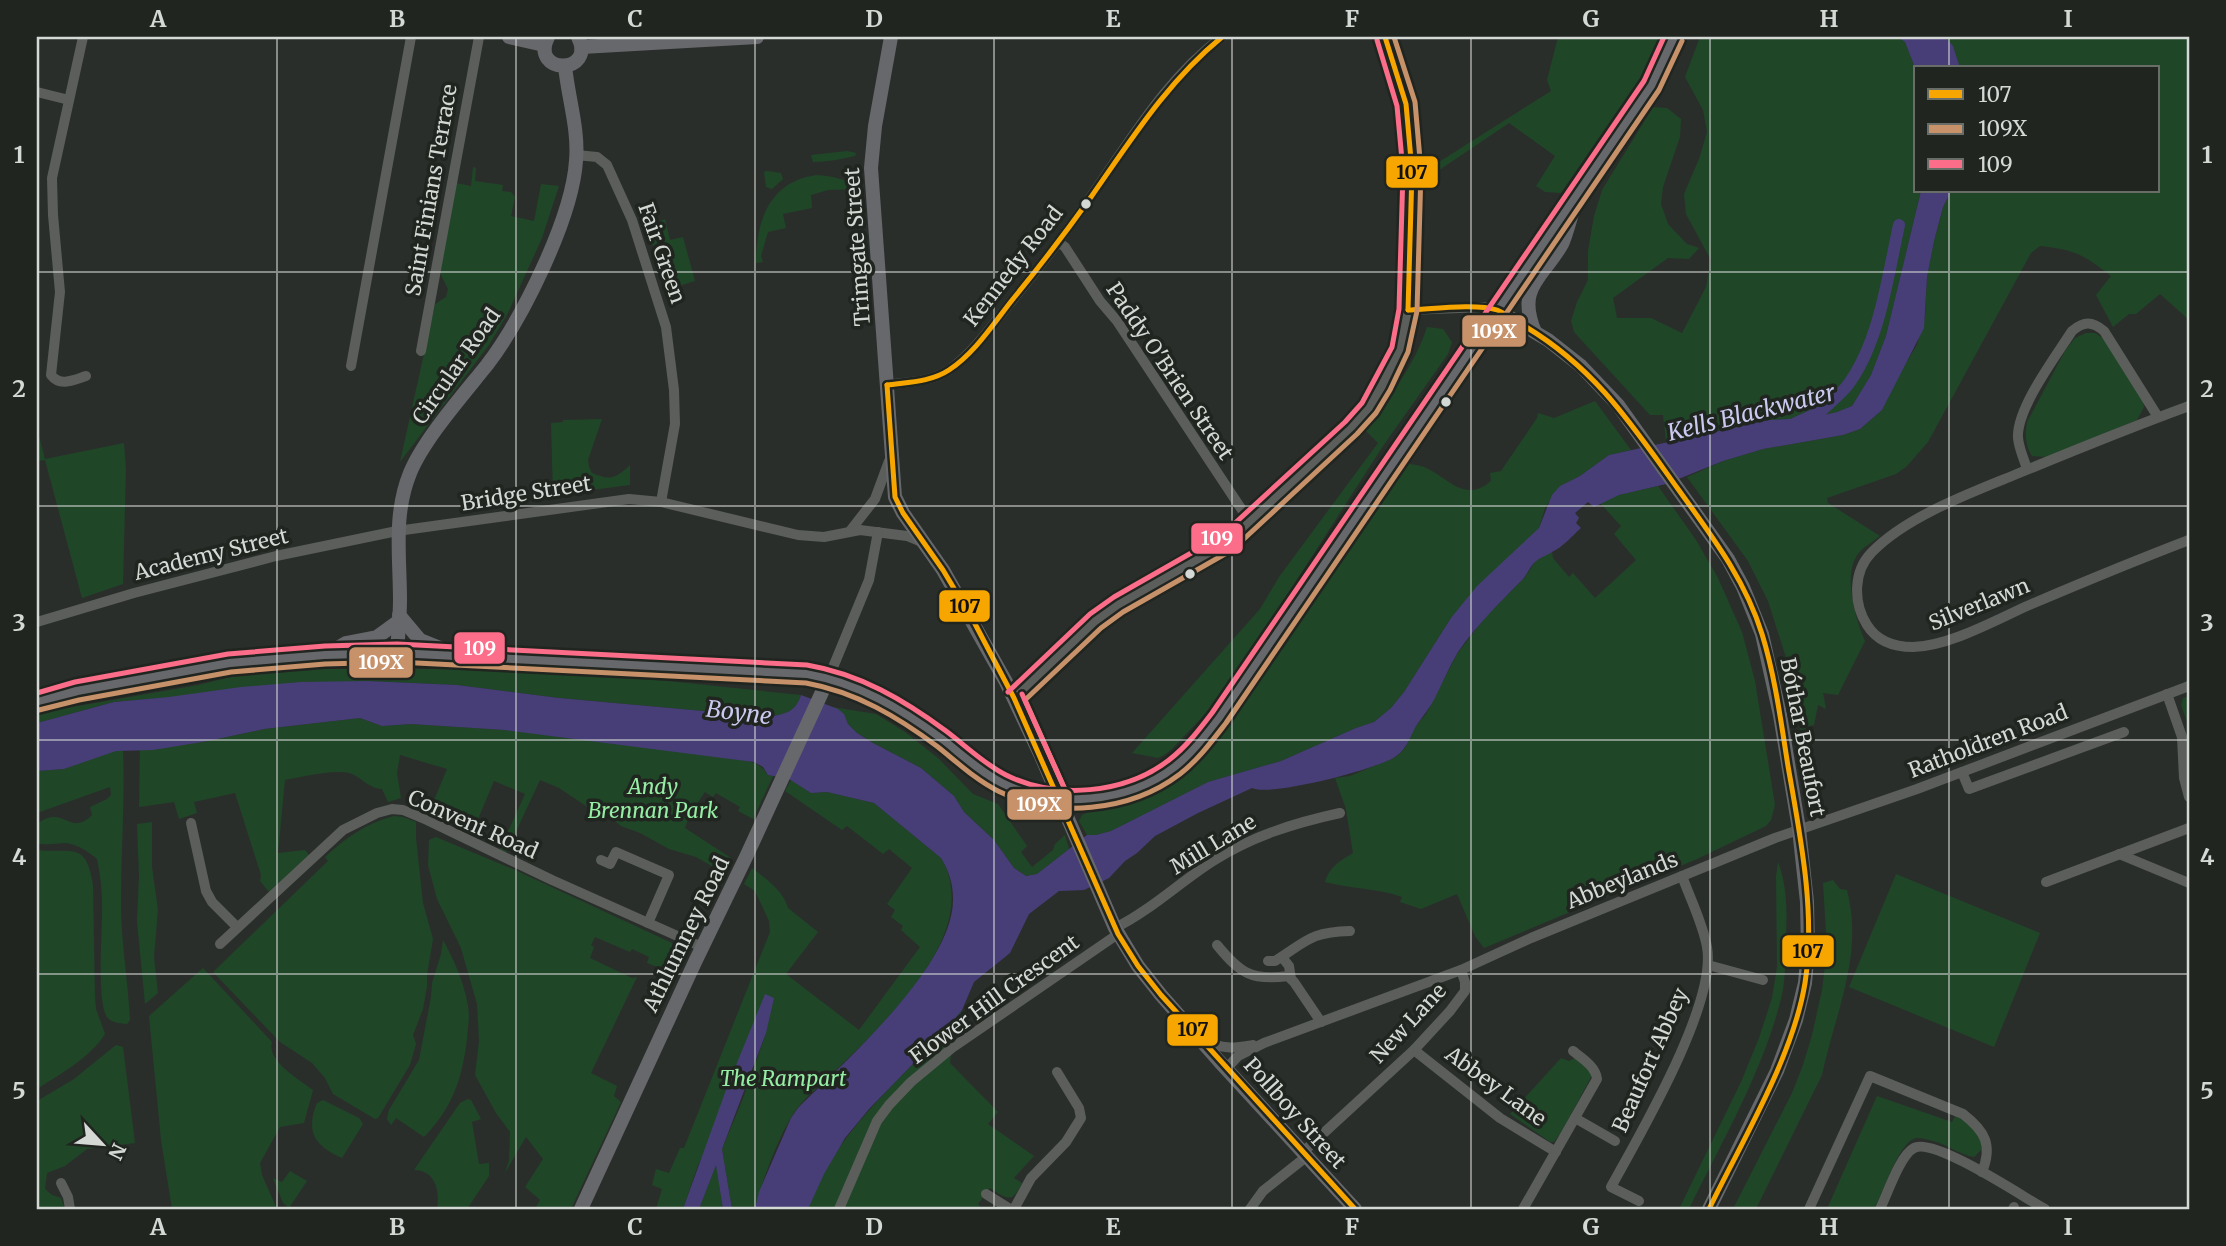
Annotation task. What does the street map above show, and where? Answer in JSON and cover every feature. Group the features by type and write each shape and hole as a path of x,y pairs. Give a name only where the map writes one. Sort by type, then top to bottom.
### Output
{"main road":[{"path":"509,37 546,41 544,51 550,61 565,66 579,57 580,42 757,37"},
{"name":"Trimgate Street","path":"891,37 875,126 871,168 895,497 962,602 1014,698"},
{"path":"37,702 77,691 230,663 325,655 397,653 786,672 829,677 881,700 916,720 983,772 1026,792 1097,799 1130,791 1167,773 1201,742 1499,311 1653,82 1674,37"},
{"name":"Circular Road","path":"397,653 397,531 401,497 410,471 423,449 502,345 534,284 565,212 576,155 565,66"},
{"path":"1535,332 1528,312 1529,292 1562,243 1580,189"},
{"name":"Bóthar Beaufort","path":"1499,311 1535,332 1581,366 1618,405 1728,559 1743,587 1762,634 1780,715 1799,829 1807,902 1808,949 1805,983 1796,1020 1777,1071 1709,1209"},
{"path":"325,655 346,643 377,637 399,618 420,640 457,656"},
{"name":"Athlumney Road","path":"581,1209 829,677"},
{"name":"Pollboy Street","path":"1014,698 1102,899 1138,966 1226,1069 1352,1208"}],"street":[{"path":"83,37 52,178 60,292 51,375 54,379 65,382 86,376"},
{"path":"351,366 411,37"},
{"name":"Saint Finians Terrace","path":"421,351 478,37"},
{"name":"Kennedy Road","path":"887,385 924,380 949,370 984,336 1058,242 1175,78 1223,37"},
{"path":"1014,698 1095,621 1226,543 1318,461 1368,408 1388,377 1400,350 1408,310 1412,172 1406,104 1385,37"},
{"path":"37,92 69,100"},
{"name":"Fair Green","path":"576,155 597,157 607,165 628,209 666,327 674,390 675,424 661,502"},
{"name":"Paddy O'Brien Street","path":"1058,242 1065,247 1100,301 1117,321 1250,522"},
{"path":"1408,310 1485,307 1499,311"},
{"path":"2028,470 2018,437 2020,421 2026,406 2072,331 2079,325 2088,322 2097,324 2104,331 2158,417"},
{"name":"Silverlawn","path":"2189,406 1955,500 1921,518 1872,552 1862,566 1857,585 1858,601 1861,615 1880,640 1913,647 1950,639 2123,565 2189,540"},
{"path":"849,531 875,499 890,455"},
{"name":"Bridge Street","path":"397,531 629,499 661,502 798,535 824,537 849,531 878,532 907,536 924,543"},
{"name":"Academy Street","path":"37,622 134,593 276,556 397,531"},
{"path":"829,677 869,580 878,532"},
{"name":"Ratholdren Road","path":"1799,829 1882,802 2189,686"},
{"path":"2167,694 2182,737 2184,778 2189,797"},
{"path":"1962,772 1969,789 2124,732"},
{"name":"Convent Road","path":"220,944 342,830 392,808 427,820 702,947"},
{"name":"Mill Lane","path":"1117,931 1240,845 1273,830 1340,813"},
{"path":"191,823 206,891 212,902 237,927"},
{"path":"2046,882 2189,828"},
{"name":"Abbeylands","path":"1461,970 1531,938 1799,829"},
{"path":"601,860 610,864 616,852 669,875 648,923"},
{"path":"2119,854 2189,883"},
{"name":"Beaufort Abbey","path":"1639,1201 1611,1187 1654,1107 1692,1023 1702,995 1708,965 1707,945 1682,876"},
{"name":"Flower Hill Crescent","path":"839,1209 877,1121 911,1082 952,1048 1117,931"},
{"path":"1268,961 1282,957 1312,935 1350,931"},
{"path":"1217,945 1231,963 1246,974 1261,978 1288,976 1321,1022"},
{"path":"1282,957 1289,965 1291,979"},
{"path":"1708,965 1763,980"},
{"name":"New Lane","path":"1226,1069 1238,1056 1265,1043 1461,970 1465,991 1450,1011 1304,1155 1263,1191 1250,1209"},
{"name":"New Lane","path":"1192,1030 1219,1048 1265,1043"},
{"name":"Abbey Lane","path":"1413,1050 1500,1118 1556,1152"},
{"path":"1523,1209 1597,1079 1593,1069 1573,1051"},
{"path":"985,1194 1012,1209 1031,1178 1066,1142 1081,1118 1080,1108 1057,1072"},
{"path":"1809,1209 1870,1076 1963,1114 1973,1122 1985,1139 1987,1151 1982,1172"},
{"path":"1575,1118 1615,1141"},
{"path":"1880,1209 1907,1153 1921,1146 1945,1153 2045,1209"},
{"path":"61,1183 70,1209"}],"green space":[{"path":"1558,37 1661,37 1642,75 1561,193 1545,192 1536,186 1555,156 1509,123 1432,175 1428,191 1420,174 1551,91 1547,80"},
{"path":"1700,37 1898,37 1905,42 1914,66 1914,192 1921,192 1886,336 1871,375 1852,406 1824,415 1819,406 1790,419 1769,420 1666,441 1663,415 1650,415 1574,332 1571,321 1588,280 1588,251 1602,190 1653,107 1667,108 1681,119 1680,137 1663,187 1661,204 1668,224 1687,244 1699,248 1689,259 1668,258 1613,298 1617,318 1651,318 1682,333 1706,287 1711,260 1686,214 1684,194 1707,132 1703,110 1685,77"},
{"path":"1945,37 2189,37 2189,320 2160,294 2136,314 2129,314 2113,327 2096,295 2111,276 2078,254 2040,246 2031,253 1928,442 1907,466 1896,474 1827,498 1828,503 1880,536 1858,554 1851,573 1852,597 1865,641 1838,695 1823,693 1826,709 1818,705 1814,725 1806,727 1817,787 1811,791 1790,670 1768,601 1748,561 1687,477 1723,461 1763,449 1843,435 1860,429 1882,410 1917,345 1925,317 1927,277 1934,241 1943,207 1950,192 2160,192 2160,66 1959,66 1953,47"},
{"path":"847,151 856,153 855,156 813,162 811,155"},
{"path":"473,167 476,168 475,181 503,185 502,191 511,192 515,197 511,216 534,221 541,184 559,186 542,238 508,313 489,345 400,462 435,304 446,297 448,289 440,273 456,183 471,186"},
{"path":"764,172 781,173 783,179 772,189 766,187"},
{"path":"817,175 845,180 861,186 862,189 828,190 811,195 812,208 783,214 786,228 768,232 761,256 763,262 756,263 759,232 769,205 788,185"},
{"path":"665,219 670,240 683,237 695,281 666,290 647,226"},
{"path":"1427,327 1443,329 1452,342 1448,354 1383,446 1269,623 1205,714 1171,750 1158,758 1132,753 1260,609 1279,577 1378,443 1364,429 1408,368"},
{"path":"2086,333 2095,333 2104,339 2143,401 2144,407 2137,420 2048,457 2032,456 2026,439 2027,422 2065,351 2075,338"},
{"path":"1595,401 1631,450 1609,455 1580,476 1560,486 1545,508 1539,528 1451,618 1391,708 1374,722 1281,761 1208,782 1111,831 1087,835 1079,821 1082,815 1125,804 1152,791 1183,773 1204,753 1242,703 1407,463 1433,471 1456,486 1473,490 1491,481 1490,473 1501,471 1538,413 1554,418"},
{"path":"602,419 588,460 589,467 592,473 609,477 617,475 630,465 630,485 553,495 551,423"},
{"path":"37,428 45,459 124,443 126,469 123,584 82,598 45,460 37,461"},
{"path":"1658,486 1696,540 1718,578 1742,632 1755,681 1775,805 1771,820 1766,826 1697,859 1484,948 1475,936 1457,894 1421,909 1400,902 1402,897 1393,894 1325,882 1333,868 1353,853 1346,809 1335,778 1350,776 1396,757 1405,748 1457,654 1487,615 1545,554 1552,552 1553,558 1569,577 1573,573 1595,598 1636,560 1614,534 1621,526 1599,502"},
{"path":"302,669 468,669 639,678 801,695 793,709 769,717 559,698 457,685 367,681 114,702 37,723 37,716 61,709 234,676"},
{"path":"2187,697 2189,727 2181,705 2183,698"},
{"path":"832,707 876,714 905,732 938,758 973,794 998,804 1027,846 1021,852 1032,867 1053,850 1055,844 1065,835 1069,849 1037,874 1026,876 1014,868 994,840 964,812 954,796 921,768 857,733 848,724 844,714"},
{"name":"Andy Brennan Park","path":"360,718 382,726 411,724 505,730 730,758 756,764 773,776 753,819 738,811 740,807 716,793 713,797 705,792 690,814 685,828 731,858 724,873 696,857 669,849 621,826 601,810 595,812 559,788 540,780 506,853 500,849 525,794 494,781 473,831 430,810 447,769 400,755 397,773 401,798 388,802 382,789 346,772 285,780 278,853 305,850 309,855 269,892 260,881 261,875 235,793 194,802 197,813 179,819 174,802 139,807 140,750 208,741 264,729"},
{"path":"2189,727 2189,769 2186,736"},
{"path":"115,750 123,751 121,902 130,1020 127,1024 111,1020 104,1008 101,980 102,897 97,859 70,844 37,843 37,824 54,817 78,823 84,821 92,815 90,807 111,795 110,787 37,813 37,771 64,769"},
{"name":"The Rampart","path":"791,780 811,793 827,792 874,803 941,858 951,887 950,916 939,946 901,1003 796,1110 772,1158 755,1209 732,1209 722,1149 766,1033 698,1165 683,1209 656,1209 662,1189 652,1185 656,1169 669,1173 680,1148 684,1148 770,932 769,921 755,891 744,884 752,868 778,890 788,908 818,932 786,974 859,1030 920,947 901,930 903,926 891,917 895,910 887,904 912,868 889,849 883,854 847,826 842,830 785,791"},
{"path":"394,816 416,822 423,903 433,939 423,1009 413,1035 416,1044 410,1065 375,1119 333,1094 325,1078 312,1063 280,1042 213,972 328,861 325,857 333,850 365,827"},
{"path":"152,822 152,867 158,910 154,957 158,993 145,1004 137,921 137,824"},
{"path":"436,837 515,870 687,950 677,975 647,963 649,957 632,949 630,952 595,937 591,945 594,947 590,958 632,978 637,977 591,1073 617,1086 614,1096 621,1102 571,1209 535,1209 540,1200 525,1187 543,1159 526,1137 505,1173 509,1160 510,1132 475,1075 479,1041 477,1004 461,948 437,899 428,865 429,840"},
{"path":"37,850 76,852 86,861 90,871 93,885 96,1009 105,1034 83,1058 37,1089"},
{"path":"1778,862 1785,889 1786,908 1785,968 1781,999 1763,1054 1740,1107 1689,1209 1679,1209 1741,1082 1772,998 1777,967"},
{"path":"1896,874 2040,933 1994,1047 1849,987"},
{"path":"1833,880 1840,889 1847,890 1852,938 1846,984 1822,1075 1756,1209 1733,1209 1792,1093 1803,1065 1822,990 1827,949 1823,883"},
{"path":"443,940 464,988 469,1010 468,1026 459,1080 442,1115 424,1137 396,1118 391,1125 387,1119 389,1110 419,1060 432,983"},
{"path":"203,968 272,1042 274,1056 279,1063 313,1090 304,1123 280,1127 260,1163 262,1175 277,1209 172,1209 161,1140 149,1016"},
{"path":"962,1010 954,1032 950,1063 998,1112 988,1124 1034,1156 1014,1178 1022,1183 1015,1194 1009,1198 990,1188 978,1204 978,1209 808,1209 820,1179 855,1127"},
{"path":"116,1045 123,1047 135,1143 87,1149 65,1166 47,1173 45,1189 61,1198 65,1209 37,1209 37,1101 74,1079"},
{"path":"1561,1058 1569,1061 1575,1058 1591,1073 1591,1077 1562,1131 1554,1142 1550,1142 1510,1114"},
{"path":"1877,1096 1952,1122 1955,1116 1960,1118 1977,1133 1982,1149 1974,1157 1938,1142 1916,1138 1910,1141 1898,1158 1874,1209 1827,1209"},
{"path":"468,1099 481,1119 472,1122 479,1164 489,1163 489,1176 467,1209 437,1209 435,1183 427,1174 414,1170 460,1103"},
{"path":"323,1100 359,1118 363,1124 342,1158 325,1148 315,1137 312,1122 317,1103"},
{"path":"716,1163 723,1209 699,1209 714,1169"},
{"path":"290,1171 307,1181 289,1208 283,1203 273,1178 282,1182"}],"shaded area":[{"path":"1898,37 1945,37 1953,46 1959,66 1914,66 1905,42"},
{"path":"1921,192 1950,192 1943,207 1934,241 1927,277 1924,328 1882,410 1860,429 1843,435 1763,449 1723,461 1666,484 1619,495 1594,507 1588,502 1575,513 1579,518 1576,523 1581,528 1560,547 1534,563 1524,578 1465,642 1432,703 1405,747 1395,757 1368,768 1324,780 1279,789 1252,788 1155,836 1109,878 1084,890 1059,891 1029,914 1010,953 974,982 962,1010 945,1031 869,1109 845,1138 808,1209 755,1209 759,1192 791,1118 893,1012 916,983 936,954 948,925 953,899 950,878 941,858 874,803 827,792 811,793 789,779 768,775 763,767 754,762 505,730 411,724 382,726 360,718 264,729 153,750 116,751 64,769 37,771 37,723 114,702 241,687 301,682 367,681 457,685 559,698 769,717 793,709 801,695 838,709 857,733 921,768 954,796 964,812 994,840 1014,868 1026,876 1037,874 1087,835 1111,831 1208,782 1281,761 1374,722 1391,708 1404,692 1451,618 1477,586 1539,528 1552,495 1560,486 1580,476 1609,455 1769,420 1790,419 1819,406 1824,415 1852,406 1871,375 1886,336"},
{"path":"765,994 774,998 766,1033 722,1149 732,1209 723,1209 716,1165 699,1209 683,1209 726,1090"}],"waterway":[{"name":"Kells Blackwater","path":"1812,421 1846,387 1869,346 1882,306 1899,225"}],"transit line":[{"name":"107","path":"887,385 935,377 949,370 967,355 1053,249 1167,92 1202,54 1222,37"},
{"name":"107","path":"1385,37 1406,104 1412,171 1408,310"},
{"name":"109X","path":"1067,794 1025,700 1101,628 1123,612 1232,550 1357,434 1376,413 1408,352 1417,311 1421,171 1415,102 1394,37"},
{"name":"109","path":"37,693 75,682 228,654 325,646 397,644 807,665 845,675 898,699 946,731 990,766 1026,783 1046,788 1090,790 1132,780 1175,755 1212,713 1644,81 1664,37"},
{"name":"109","path":"1008,692 1090,614 1114,597 1221,536 1345,422 1362,403 1392,347 1399,309 1403,171 1397,106 1377,40"},
{"name":"109X","path":"39,710 231,672 325,664 397,662 806,683 842,693 876,707 923,736 982,782 1020,800 1067,808 1091,807 1138,797 1160,787 1187,769 1226,723 1659,90 1682,41"},
{"name":"107","path":"1408,310 1466,307 1497,310 1551,343 1573,361 1628,421 1703,523 1737,576 1762,634 1771,666 1802,846 1808,901 1808,956 1805,983 1790,1040 1765,1098 1709,1209"},
{"name":"107","path":"887,385 895,497 974,622 1014,698 1118,934 1161,995 1355,1209"},
{"name":"109","path":"1022,694 1067,794"}],"water label":[{"name":"Boyne","path":"739,712"}]}
